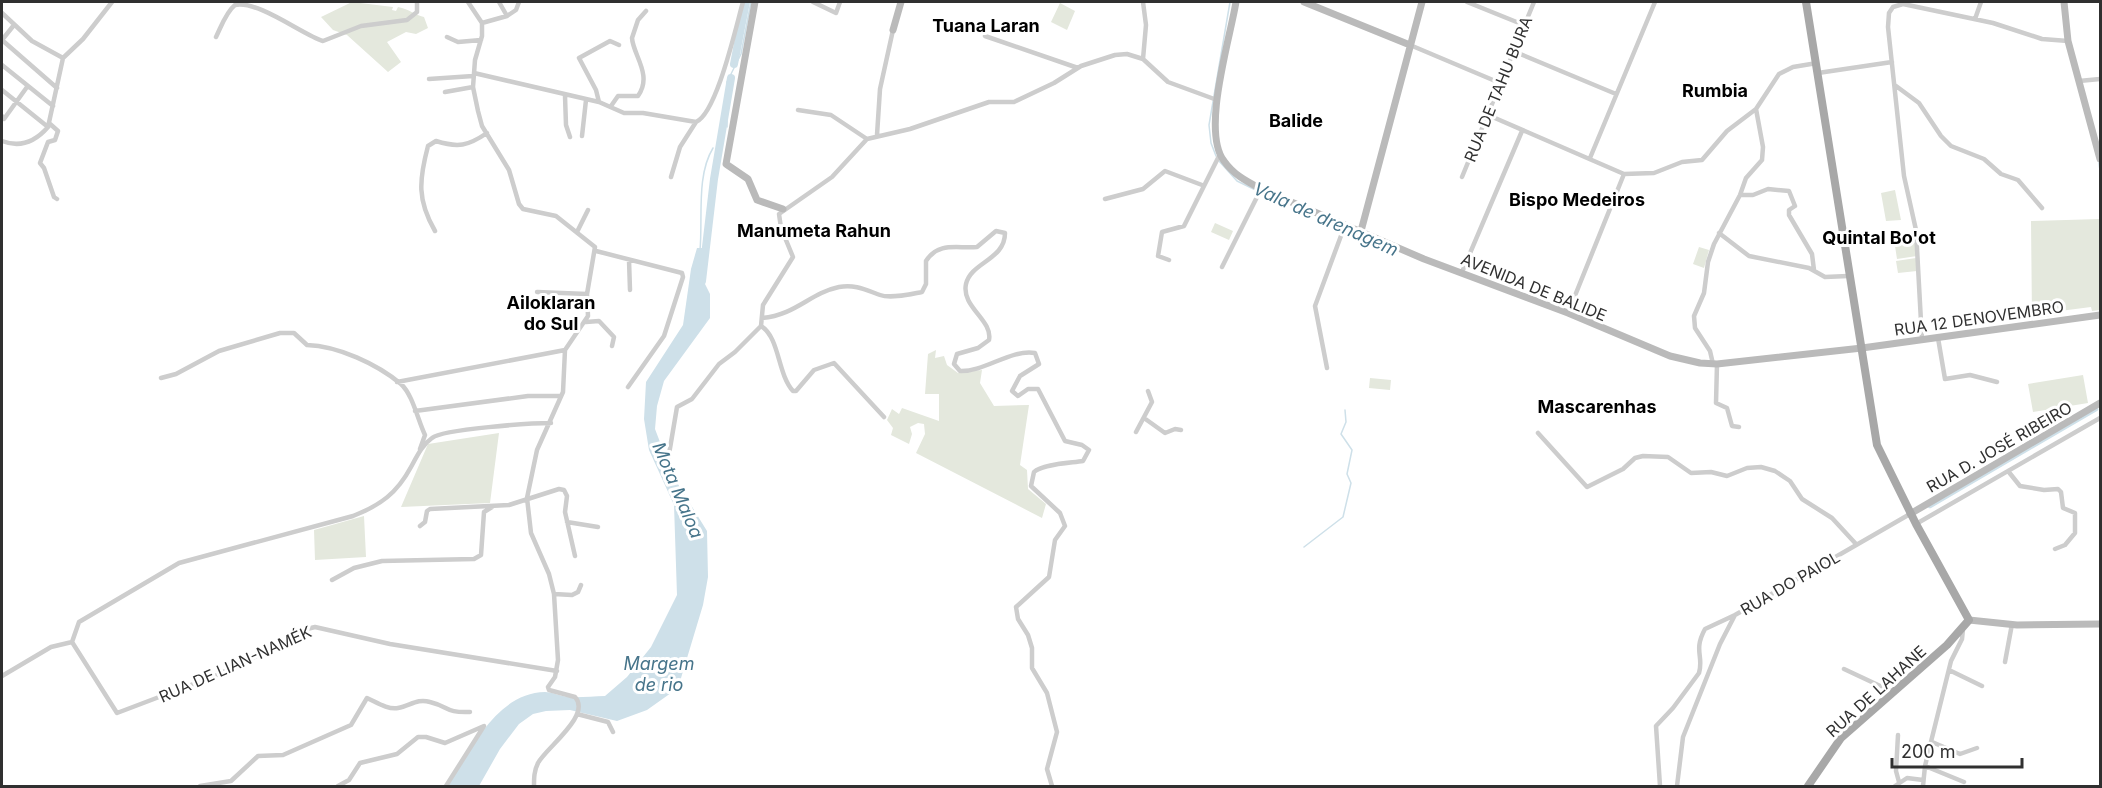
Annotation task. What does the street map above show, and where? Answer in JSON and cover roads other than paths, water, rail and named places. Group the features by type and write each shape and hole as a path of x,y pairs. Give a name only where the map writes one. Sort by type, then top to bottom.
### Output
{"main road":[{"path":"1806,2 1876,445 1910,514 1970,620"},
{"name":"RUA DE LAHANE","path":"1808,786 1841,738 1963,629 1970,620"}],"street":[{"path":"2,141 22,144 41,135 48,125 63,58 83,39 112,2"},
{"path":"216,37 232,9 240,3 256,5 284,16 323,41 361,26 407,20 417,12 417,2"},
{"path":"468,2 482,24 473,87 482,126 509,170 519,204 524,209 556,216 592,244 596,251 587,294 586,322 565,350 561,396 533,465 527,498 531,533 549,574 554,594 558,647 557,671 548,687 549,690 575,697 578,701 578,714 538,764 534,786"},
{"path":"499,2 507,16"},
{"path":"482,24 507,16 516,10 519,2"},
{"path":"671,177 680,147 696,122 706,116 718,86 743,2"},
{"path":"755,2 726,164 748,179 757,200 783,209"},
{"path":"813,2 836,13 840,2"},
{"path":"877,135 880,89 901,2"},
{"path":"1143,2 1146,25 1143,59"},
{"path":"1169,260 1158,256 1162,231 1184,226 1214,161 1220,154 1213,123 1236,2"},
{"path":"1304,2 1500,82"},
{"path":"1361,231 1422,2"},
{"path":"1467,2 1524,25"},
{"name":"RUA DE TAHU BURA","path":"1462,177 1534,2"},
{"path":"1590,158 1655,2"},
{"path":"1975,19 1981,2"},
{"path":"2064,2 2066,41 2100,157"},
{"path":"1922,340 1916,230 1904,176 1888,19 1893,7 1903,4 1975,19 2042,39 2066,41"},
{"path":"611,106 618,96 639,96 641,92 643,82 640,58 632,38 638,20 646,11"},
{"path":"2,13 32,41 63,58"},
{"path":"14,25 2,40 57,88"},
{"path":"985,36 1078,68"},
{"path":"447,37 458,42 481,40"},
{"path":"599,102 596,90 579,58 610,41 619,45"},
{"path":"1513,51 1616,94"},
{"path":"668,460 677,407 692,399 719,364 735,352 760,326 763,305 793,257 779,223 779,214 783,209 795,205 832,177 867,139 910,129 989,102 1014,102 1078,68 1115,55 1127,54 1143,59 1168,82 1217,100"},
{"path":"1818,73 1892,62"},
{"path":"1488,115 1624,174 1654,173 1682,162 1702,160 1727,131 1756,109 1779,74 1793,67 1817,63"},
{"path":"2,65 53,106"},
{"path":"429,79 474,75 599,102 624,113 643,113 696,122"},
{"path":"2079,81 2100,79"},
{"path":"1896,86 1919,103 1941,136 1951,146 1984,159 2001,174 2018,180 2042,208"},
{"path":"2,116 4,119 27,87"},
{"path":"446,92 473,87"},
{"path":"2,90 58,131 55,140 48,142 40,163 54,197 57,199"},
{"path":"565,96 566,125 570,137"},
{"path":"582,136 586,100"},
{"path":"1739,427 1732,426 1727,408 1716,403 1715,364 1694,323 1695,311 1704,293 1708,262 1719,233 1740,195 1746,178 1761,163 1763,157 1756,109"},
{"path":"798,110 831,115 867,139"},
{"path":"1462,272 1522,131"},
{"path":"435,231 424,211 419,187 428,146 436,141 456,146 468,145 487,133"},
{"name":"AVENIDA DE BALIDE","path":"1220,154 1236,176 1344,227 1361,231 1424,259 1568,313 1670,356 1715,364 1862,348"},
{"path":"1105,199 1143,189 1165,171 1202,185"},
{"path":"1568,313 1624,174"},
{"path":"1222,267 1261,189"},
{"path":"1740,195 1753,195 1768,189 1789,191 1795,206 1789,210 1789,215 1812,254 1814,270"},
{"path":"577,232 588,210"},
{"path":"1327,368 1315,306 1344,227"},
{"path":"762,318 777,317 797,309 823,292 839,287 856,286 886,296 922,292 926,284 926,261 935,252 953,246 977,247 996,231 1005,233 1005,239 996,254 971,273 966,283 966,297 988,329 989,340 978,348 957,354 954,364 960,370 969,370 1019,354 1035,353 1039,364 1020,376 1012,391 1018,396 1029,389 1038,389 1065,441 1082,445 1089,450 1083,461 1063,466 1042,466 1034,472 1031,486 1060,513 1065,526 1053,547 1049,577 1016,607 1018,619 1032,648 1032,668 1047,693 1057,732 1047,769 1052,786"},
{"path":"1719,233 1749,256 1814,270 1825,277 1848,276"},
{"path":"596,251 682,273 683,277 664,336 628,387"},
{"path":"629,260 630,290"},
{"path":"537,292 587,294"},
{"name":"RUA 12 DENOVEMBRO","path":"1862,348 2100,315"},
{"path":"586,322 599,321 614,337 612,346"},
{"path":"760,326 769,331 790,390 796,392 814,370 834,363 884,417"},
{"path":"2,676 51,647 72,642 80,622 179,563 353,516 376,506 398,489 419,452 425,435 402,385 362,360 319,345 307,345 294,333 280,333 244,346 219,351 176,374 161,378"},
{"path":"1938,338 1945,379 1971,375 1997,382"},
{"path":"397,382 565,350"},
{"path":"1136,432 1152,402 1148,391"},
{"path":"415,411 528,396 561,396"},
{"name":"RUA D. JOSÉ RIBEIRO","path":"1910,514 2100,404"},
{"path":"1143,418 1166,433 1174,429 1181,430"},
{"path":"1916,524 2100,418"},
{"path":"419,452 435,435 512,424 551,423"},
{"path":"1538,433 1587,487 1623,469 1635,458 1643,456 1668,457 1691,473 1711,472 1727,476 1747,468 1768,469 1790,481 1802,499 1832,518 1857,544"},
{"path":"2008,471 2020,486 2044,490 2058,489 2061,492 2063,508 2075,513 2075,533 2065,545 2055,549"},
{"path":"420,526 425,522 427,511 430,509 508,505 549,490 564,490 567,496 567,522 575,556"},
{"path":"332,580 354,568 382,561 474,559 481,555 484,512 495,506"},
{"name":"RUA DO PAIOL","path":"1678,786 1683,737 1720,644 1735,615 1910,514"},
{"path":"567,522 598,527"},
{"path":"554,594 572,595 578,592 581,585"},
{"path":"1660,786 1656,726 1673,708 1699,673 1701,667 1697,650 1705,629 1735,615"},
{"path":"1970,620 2012,624 2100,624"},
{"path":"2005,662 2012,624"},
{"name":"RUA DE LIAN-NAMÉK","path":"72,642 117,713 217,675 265,652 303,630 315,627 390,644 557,671"},
{"path":"1923,786 1925,766 1949,670 1954,653 1962,639 1963,629"},
{"path":"1844,669 1893,692"},
{"path":"1949,670 1982,686"},
{"path":"200,786 231,781 258,756 283,755 351,724 367,698 391,708 400,708 413,701 430,702 450,712 470,712"},
{"path":"578,714 608,722 613,732"},
{"path":"338,786 349,780 360,763 397,754 418,737 445,743 484,726 446,786"},
{"path":"1898,735 1897,784 1911,778 1923,780"},
{"path":"1932,742 1960,754 1977,748"},
{"path":"1925,766 1964,782"}],"water":[{"name":"Margem de rio","path":"697,248 702,248 702,278 710,294 710,318 664,381 657,406 655,429 673,476 707,531 708,577 703,605 678,688 647,710 617,721 570,710 533,714 519,724 500,749 479,786 448,786 486,726 512,702 528,695 545,692 568,697 605,696 627,677 651,647 677,595 674,505 649,450 644,419 646,382 683,325 691,269"}],"waterway":[{"name":"Mota Maloa","path":"734,64 746,2"},
{"path":"727,88 727,82 741,54 751,2"},
{"name":"Vala de drenagem","path":"1216,156 1211,143 1209,125 1230,2"},
{"name":"Mota Maloa","path":"702,281 714,179 731,78"},
{"name":"Mota Maloa","path":"727,121 727,127"},
{"path":"700,250 702,184 704,171 713,148"},
{"name":"Vala de drenagem","path":"1219,161 1237,181 1270,197"},
{"name":"Vala de drenagem","path":"2099,163 2100,171"},
{"path":"1930,506 2096,409"},
{"path":"1304,547 1343,517 1351,483 1347,474 1352,450 1341,434 1346,422 1345,410"}],"district":[{"name":"Tuana Laran","path":"986,25"},
{"name":"Rumbia","path":"1715,90"},
{"name":"Balide","path":"1296,120"},
{"name":"Bispo Medeiros","path":"1577,199"},
{"name":"Manumeta Rahun","path":"814,230"},
{"name":"Quintal Bo'ot","path":"1879,237"},
{"name":"Ailoklaran do Sul","path":"551,312"},
{"name":"Mascarenhas","path":"1597,406"}]}
